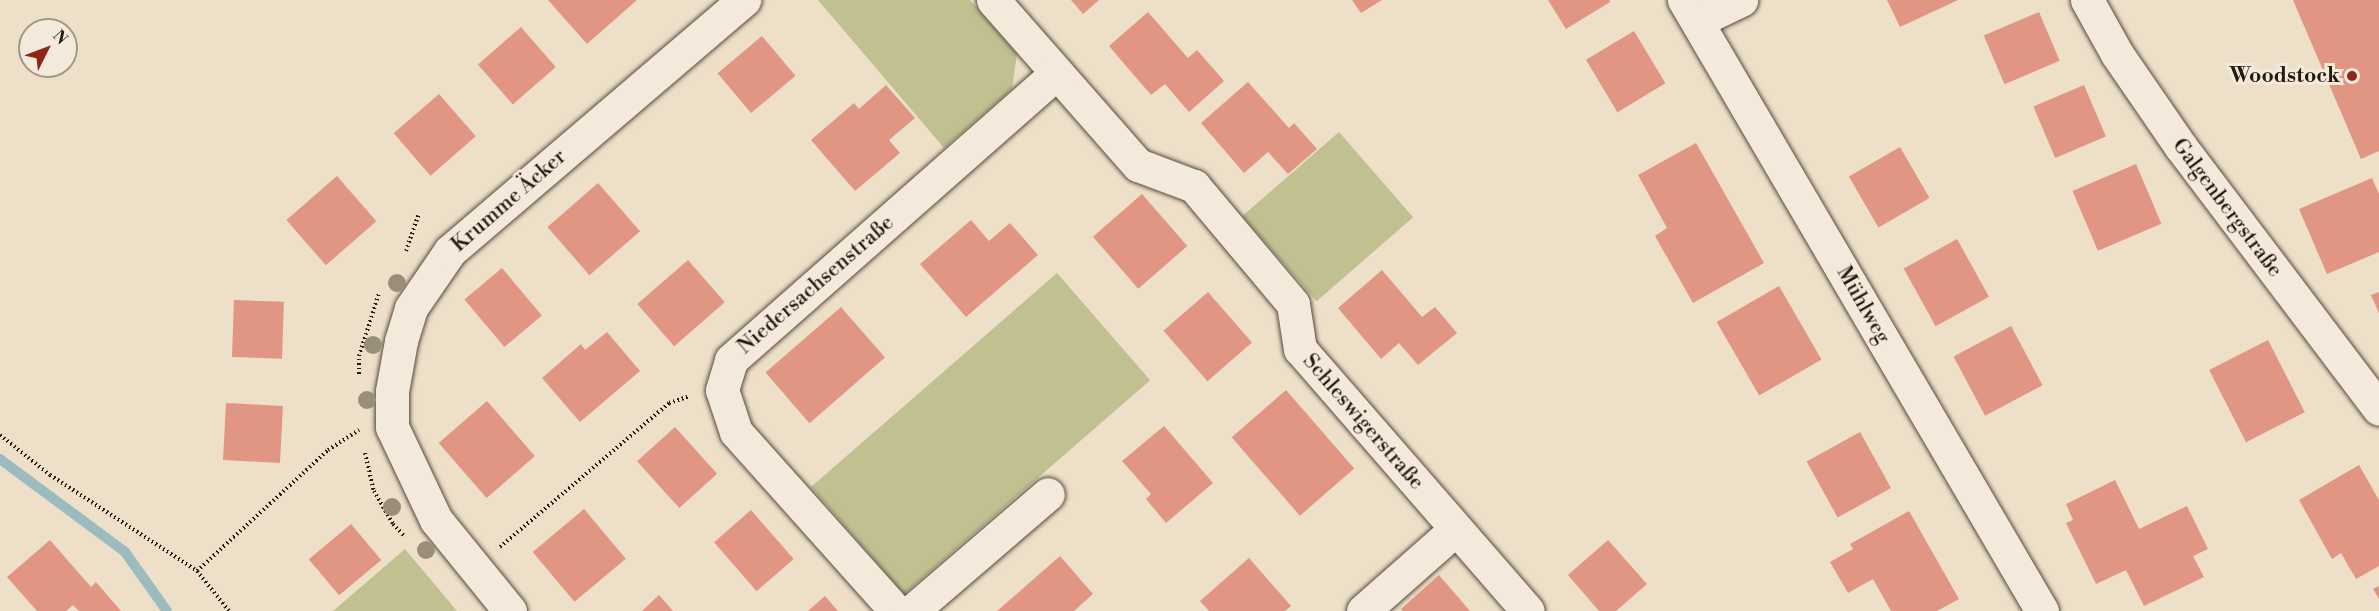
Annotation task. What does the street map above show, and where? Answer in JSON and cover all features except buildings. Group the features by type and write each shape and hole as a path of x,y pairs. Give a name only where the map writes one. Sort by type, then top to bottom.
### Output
{"street":[{"name":"Krumme Äcker","path":"510,611 436,520 392,427 392,391 401,341 411,308 450,251 744,0"},
{"name":"Schleswigerstraße","path":"993,0 1138,165 1194,186 1293,304 1300,349 1528,611"},
{"path":"1690,10 1741,0"},
{"name":"Galgenbergstraße","path":"2087,0 2117,54 2181,147 2379,409"},
{"name":"Mühlweg","path":"1690,10 2042,611"},
{"name":"Niedersachsenstraße","path":"722,390 731,360 1056,73"},
{"path":"722,390 736,432 896,611"},
{"path":"912,611 1048,494"},
{"path":"1363,611 1456,529"}],"path":[{"path":"475,570 669,403 722,390"},
{"path":"197,572 328,450 361,429 392,427"},
{"path":"0,435 50,475 197,572 229,611"}],"green space":[{"path":"818,0 970,0 1017,54 1012,89 944,148"},
{"path":"1339,132 1413,217 1317,301 1242,216"},
{"path":"1057,273 1150,380 904,594 811,487"},
{"path":"405,549 457,611 333,611"}],"waterway":[{"path":"0,459 125,552 167,611"}],"place":[{"name":"Woodstock","path":"2352,76"}]}
